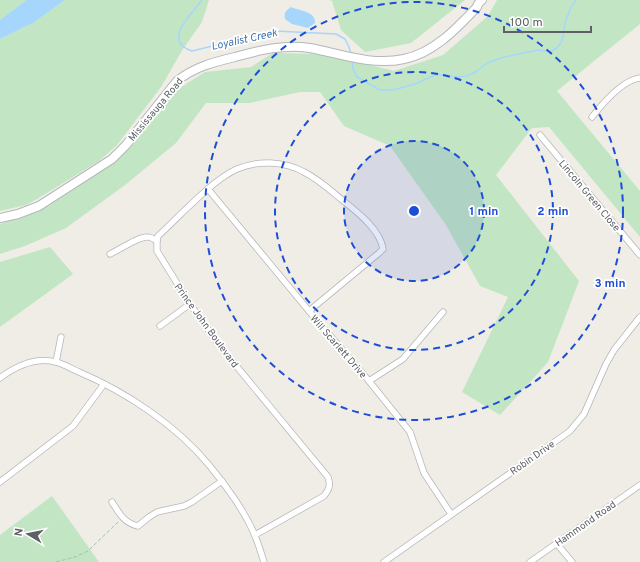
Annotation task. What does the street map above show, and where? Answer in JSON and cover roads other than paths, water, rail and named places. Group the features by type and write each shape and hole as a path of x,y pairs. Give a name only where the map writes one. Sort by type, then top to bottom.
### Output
{"main road":[{"name":"Mississauga Road","path":"0,218 18,214 39,206 112,159 126,145 177,81 199,67 274,48 309,48 359,58 384,61 404,59 432,48 454,31 482,0"},
{"name":"Mississauga Road","path":"477,7 487,0"}],"street":[{"path":"592,116 602,104 629,81 640,78"},
{"name":"Lincoln Green Close","path":"540,135 640,255"},
{"path":"110,254 140,238 148,237 157,240 158,236 208,189 237,169 264,163 292,166 315,178 360,214 380,238 383,249 309,311"},
{"name":"Will Scarlett Drive","path":"208,189 410,432 424,473 451,514"},
{"name":"Prince John Boulevard","path":"157,240 156,251 190,304 219,345 328,477 330,484 329,489 324,496 255,535"},
{"path":"160,326 190,304"},
{"path":"369,381 403,359 443,312"},
{"name":"Robin Drive","path":"384,562 570,431 584,414 606,364 614,350 640,317"},
{"path":"56,362 61,337"},
{"path":"0,378 12,369 26,363 42,361 56,362 104,384 127,397 178,433 204,458 222,481 255,535 264,562"},
{"path":"0,482 73,426 104,384"},
{"path":"112,502 123,518 130,524 138,526 157,512 184,506 192,502 222,481"},
{"name":"Hammond Road","path":"530,562 640,485"},
{"path":"557,544 572,562"}],"water":[{"path":"26,0 65,0 33,23 0,39 0,20"},
{"path":"291,7 313,16 315,23 308,28 292,24 285,19 285,12"}],"waterway":[{"name":"Loyalist Creek","path":"202,0 186,20 179,34 179,41 183,47 192,51 275,31 336,34 345,39 351,54"},
{"name":"Loyalist Creek","path":"352,60 353,69 357,77 380,90 393,90 415,84 435,75 457,77 467,76 477,71 487,63 504,57 538,50 550,52 557,48 562,41 565,23 571,7 576,0"}]}
